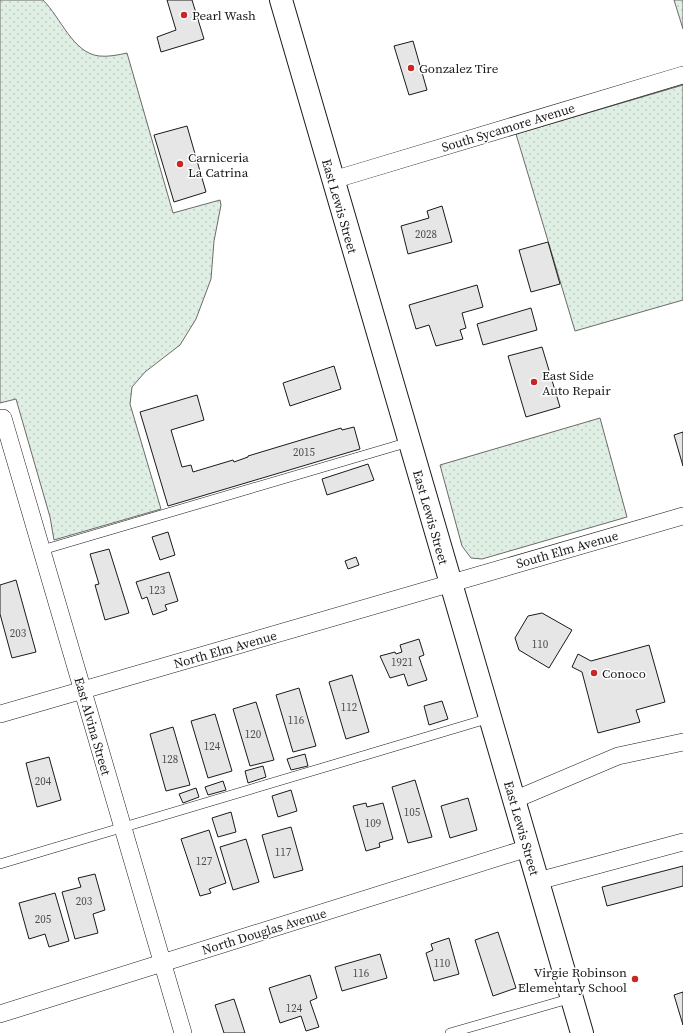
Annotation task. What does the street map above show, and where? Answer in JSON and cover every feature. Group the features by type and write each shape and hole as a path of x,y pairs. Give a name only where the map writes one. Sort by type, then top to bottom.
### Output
{"main road":[{"name":"East Lewis Street","path":"281,0 582,1033"}],"street":[{"name":"South Sycamore Avenue","path":"333,180 683,74"},
{"name":"East Alvina Street","path":"2,419 42,550 183,1033"},
{"name":"South Elm Avenue","path":"451,583 683,516"},
{"name":"North Elm Avenue","path":"0,714 451,583"},
{"path":"514,800 618,756 683,742"},
{"path":"538,881 683,842"},
{"name":"North Douglas Avenue","path":"0,1014 528,848"}],"lane":[{"path":"42,550 409,442"},
{"path":"0,864 122,826 490,718"},
{"path":"450,1033 572,998"}],"green space":[{"path":"0,0 43,0 50,7 68,34 82,49 99,56 127,53 173,213 220,200 221,205 214,241 211,279 196,319 180,345 145,372 132,387 130,404 161,509 54,540 50,517 16,399 0,403"},
{"path":"674,0 683,0 683,29"},
{"path":"683,85 683,300 575,331 516,134"},
{"path":"600,418 627,517 482,559 471,558 462,546 440,465"}],"building":[{"name":"Pearl Wash","path":"167,0 192,0 204,39 161,52 157,37 176,30"},
{"name":"Gonzalez Tire","path":"413,41 427,90 409,95 394,46"},
{"name":"Carniceria La Catrina","path":"187,126 206,192 174,202 154,135"},
{"path":"442,206 452,242 408,254 401,226 429,218 427,211"},
{"path":"548,242 560,284 531,292 519,250"},
{"path":"477,285 483,307 462,313 466,328 460,330 463,339 436,346 429,325 416,329 409,305"},
{"path":"531,308 537,330 483,345 477,324"},
{"name":"East Side Auto Repair","path":"542,347 560,407 526,417 508,356"},
{"path":"334,366 341,389 290,406 283,383"},
{"path":"197,395 204,420 171,430 182,467 191,465 193,472 233,460 234,462 248,456 341,428 342,430 354,427 360,449 168,506 140,412"},
{"path":"683,432 683,466 674,435"},
{"path":"368,464 374,480 327,495 322,479"},
{"path":"168,532 175,555 160,560 152,537"},
{"path":"109,549 129,613 105,620 95,585 99,584 90,554"},
{"path":"356,557 359,565 348,569 345,561"},
{"path":"169,572 178,601 165,605 167,610 153,615 147,597 142,599 136,582"},
{"path":"16,580 36,652 12,658 0,614 0,585"},
{"path":"542,613 572,630 549,668 519,650 515,638 528,616"},
{"path":"419,639 424,655 419,657 427,680 408,686 404,674 390,678 380,656 395,652 396,654 402,652 400,645"},
{"path":"649,645 665,702 636,710 640,722 598,733 582,672 572,667 578,654 591,661"},
{"path":"352,675 369,732 346,739 329,682"},
{"path":"299,688 316,746 293,752 276,695"},
{"path":"442,701 448,719 429,725 424,706"},
{"path":"256,702 274,760 250,766 233,709"},
{"path":"215,714 232,771 208,778 191,721"},
{"path":"173,727 190,785 166,791 150,734"},
{"path":"305,754 308,766 291,770 287,759"},
{"path":"49,757 61,800 37,807 26,763"},
{"path":"263,766 266,777 248,783 245,771"},
{"path":"415,780 432,837 408,843 392,787"},
{"path":"223,781 226,790 208,795 205,787"},
{"path":"196,788 199,797 183,803 179,794"},
{"path":"291,790 297,811 278,817 272,796"},
{"path":"468,798 477,830 450,838 441,806"},
{"path":"366,803 367,807 383,803 393,839 379,843 380,847 366,851 353,806"},
{"path":"231,812 236,832 218,837 212,818"},
{"path":"291,827 303,870 274,878 262,835"},
{"path":"209,830 226,883 209,889 211,893 200,896 181,839"},
{"path":"246,839 259,882 233,890 220,847"},
{"path":"683,866 683,886 607,906 602,887"},
{"path":"95,874 105,910 93,914 98,933 75,939 62,892 81,887 78,878"},
{"path":"55,893 69,941 49,947 45,934 29,939 19,903"},
{"path":"498,932 516,988 493,996 475,940"},
{"path":"449,938 459,974 434,981 426,953 433,950 431,944"},
{"path":"380,954 387,978 342,991 335,967"},
{"path":"310,975 317,998 310,1001 319,1027 306,1031 301,1016 280,1023 269,988"},
{"path":"683,992 683,1025 674,995"},
{"path":"234,999 245,1033 224,1033 215,1005"}],"place":[{"name":"Pearl Wash","path":"184,15"},
{"name":"Gonzalez Tire","path":"411,68"},
{"name":"Carniceria La Catrina","path":"180,164"},
{"name":"East Side Auto Repair","path":"534,382"},
{"name":"Conoco","path":"594,673"},
{"name":"Virgie Robinson Elementary School","path":"635,979"}]}
